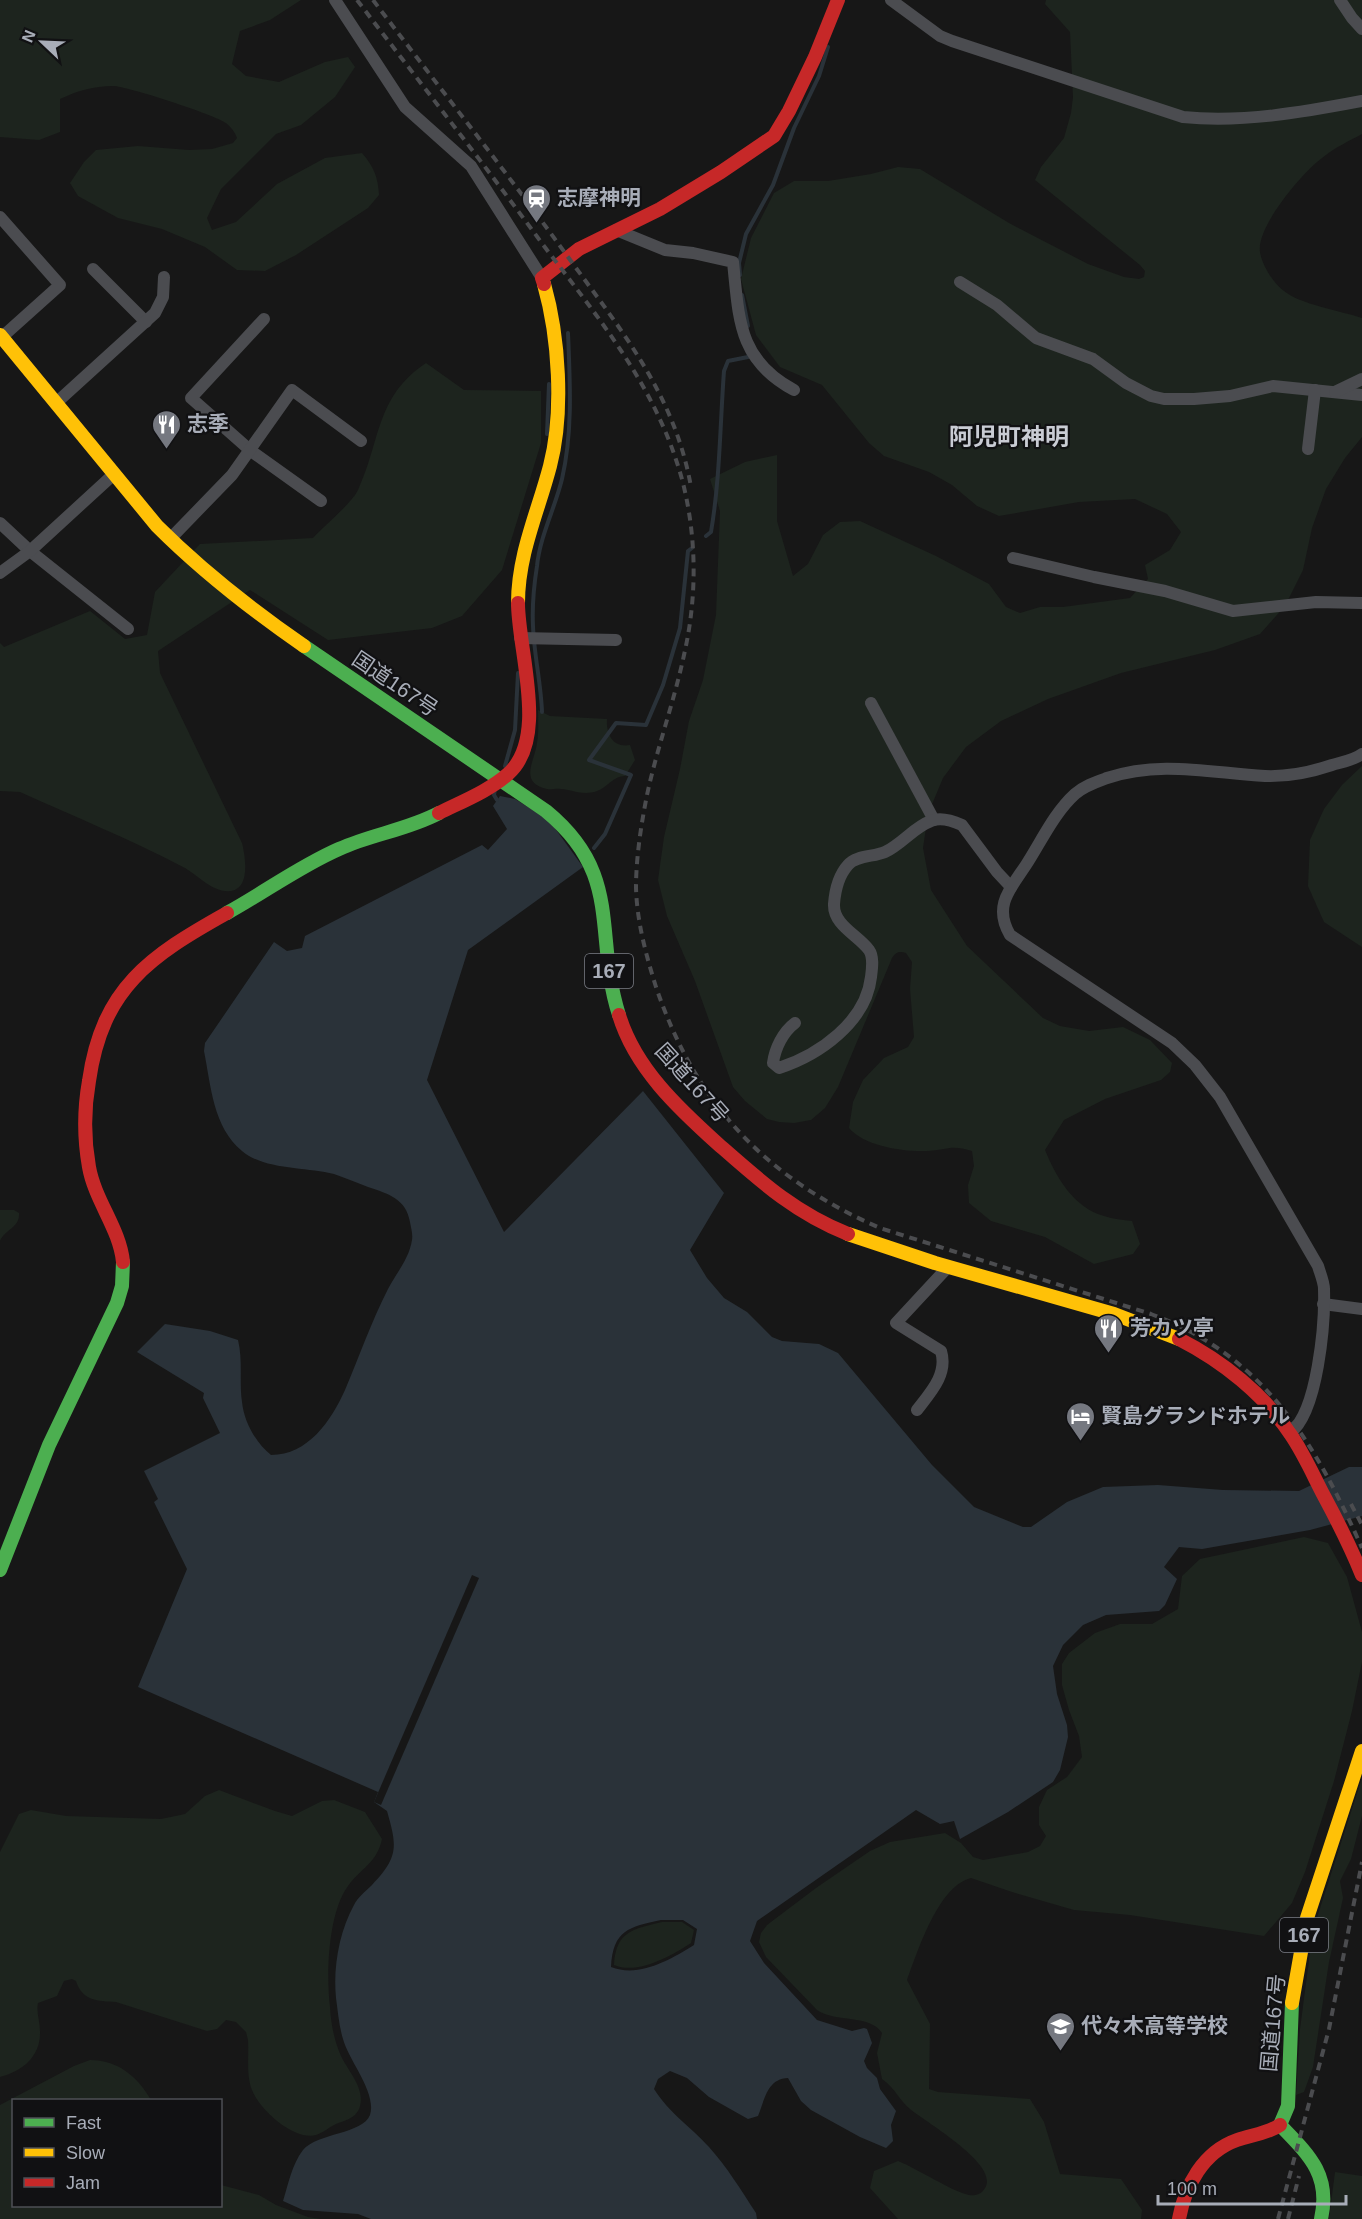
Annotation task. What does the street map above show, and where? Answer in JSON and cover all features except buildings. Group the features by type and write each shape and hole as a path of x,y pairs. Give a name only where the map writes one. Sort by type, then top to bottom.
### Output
{"main road":[{"path":"0,1570 49,1445 123,1288 125,1268 123,1258 95,1191 85,1143 85,1114 89,1082 99,1037 114,1002 126,986 152,960 318,859 342,848 436,815 501,780 517,765 526,734 530,638 518,611 522,561 525,540 551,462 555,434 554,326 549,296 542,278 568,256 660,209 774,136 811,66 838,0"},
{"name":"国道167号","path":"1,336 170,539 272,625 501,780 561,823 577,841 587,857 598,889 610,983 622,1027 648,1071 682,1111 788,1204 846,1232 948,1267 1117,1316 1174,1337 1216,1361 1251,1389 1290,1433 1348,1539 1362,1575"},
{"name":"国道167号","path":"1280,2125 1286,2117 1288,2106 1292,2000 1307,1918 1362,1750"},
{"path":"1179,2219 1180,2207 1189,2185 1207,2160 1231,2142 1270,2133 1280,2125 1311,2160 1322,2178 1325,2193 1321,2219"}],"street":[{"path":"335,0 401,102 471,166 542,278"},
{"path":"891,0 940,36 952,42 1183,117 1204,119 1269,116 1362,101"},
{"path":"1340,0 1362,29"},
{"path":"0,218 60,285 1,336"},
{"path":"616,230 665,250 693,253 733,262 739,314 750,347 758,363 775,380 794,390"},
{"path":"93,269 146,322"},
{"path":"56,403 146,322 160,306 165,277"},
{"path":"960,282 997,305 1036,338 1093,359 1126,383 1151,396 1164,399 1204,399 1230,396 1273,386 1362,395"},
{"path":"264,320 192,398 251,451 321,501"},
{"path":"1334,392 1362,379"},
{"path":"170,539 232,475 292,390 361,441"},
{"path":"1308,449 1316,390"},
{"path":"0,573 30,551 114,474"},
{"path":"0,524 30,551 128,629"},
{"path":"1013,558 1165,591 1233,612 1316,602 1362,603"},
{"path":"530,638 616,640"},
{"path":"871,703 934,820"},
{"path":"1290,1433 1302,1418 1319,1364 1324,1287 1318,1266 1220,1096 1195,1065 1172,1043 1010,934 1005,926 1002,909 1011,887 1065,804 1077,792 1090,784 1145,769 1184,768 1267,776 1304,773 1362,754"},
{"path":"795,1023 783,1036 774,1058 773,1063 779,1068 837,1036 856,1017 870,987 872,960 869,950 842,924 835,913 834,906 838,883 847,866 856,859 886,851 934,820 953,822 962,825 1011,887"},
{"path":"917,1410 933,1391 944,1360 941,1351 896,1323 948,1267"},
{"path":"1323,1304 1362,1309"}],"shaded area":[{"path":"0,0 301,0 270,20 240,31 232,64 246,76 279,82 325,62 348,57 355,67 335,97 301,125 276,134 221,189 207,218 212,230 236,222 277,184 325,158 362,153 375,172 379,195 368,208 296,255 265,271 237,270 205,247 162,229 118,218 78,196 70,183 84,162 96,150 138,146 189,150 212,149 233,143 237,138 235,134 226,123 219,119 152,96 113,86 86,90 60,99 60,132 39,140 0,137"},
{"path":"1046,0 1362,0 1362,134 1327,154 1304,175 1282,201 1265,229 1261,241 1260,252 1266,268 1272,279 1284,291 1300,300 1362,318 1362,437 1345,458 1326,489 1312,528 1303,570 1285,606 1260,634 1215,650 1121,673 1048,699 1001,721 966,747 943,778 928,814 923,848 931,890 967,946 1043,1018 1060,1026 1089,1031 1123,1027 1150,1040 1172,1063 1170,1072 1161,1080 1105,1099 1064,1120 1045,1150 1061,1181 1075,1199 1093,1212 1114,1219 1132,1221 1140,1244 1133,1254 1094,1264 1045,1237 991,1221 969,1203 968,1185 974,1166 972,1151 954,1148 926,1151 895,1149 864,1139 849,1128 853,1102 863,1080 884,1058 908,1047 914,1037 910,989 912,962 906,953 895,954 892,958 838,1087 825,1108 811,1120 794,1123 767,1119 745,1101 733,1087 695,981 667,916 658,880 664,837 689,721 703,680 716,615 720,511 710,479 745,462 777,455 777,521 793,576 808,564 823,535 840,522 860,521 936,556 989,584 1006,607 1020,613 1040,607 1063,607 1130,598 1148,579 1145,565 1170,550 1181,532 1167,514 1135,499 1079,502 999,516 977,506 952,485 929,472 884,456 869,443 822,385 780,367 756,335 741,279 751,238 774,193 794,181 828,181 898,167 920,169 1009,223 1088,264 1124,277 1139,279 1144,277 1145,271 1140,265 1035,180 1041,167 1064,138 1073,97 1070,32 1045,4"},
{"path":"426,363 464,390 541,391 541,443 502,570 462,616 432,628 328,640 250,590 158,651 160,673 242,843 245,870 242,884 231,891 217,889 183,867 123,838 20,792 0,791 0,643 4,647 90,611 125,639 147,635 155,592 200,544 313,538 355,495 388,405 409,376"},
{"path":"538,710 550,716 607,719 611,738 619,744 630,745 635,760 625,776 617,778 597,791 587,793 538,786 533,781 530,770 538,739"},
{"path":"1362,766 1362,947 1324,922 1308,886 1310,840 1324,809 1342,785"},
{"path":"500,796 515,799 549,820 583,867 468,950 427,1080 504,1232 643,1091 724,1193 690,1250 707,1278 724,1298 747,1312 772,1337 782,1341 819,1344 838,1353 932,1465 974,1507 1023,1527 1031,1527 1067,1502 1103,1487 1158,1485 1223,1490 1299,1491 1349,1467 1362,1467 1362,1516 1310,1530 1202,1549 1179,1547 1164,1567 1177,1579 1165,1605 1159,1611 1106,1615 1083,1625 1063,1645 1053,1666 1057,1694 1067,1725 1068,1737 1060,1770 1053,1782 1008,1812 960,1839 954,1821 940,1824 916,1810 757,1921 750,1941 764,1963 817,2020 852,2031 867,2029 872,2043 864,2061 896,2111 891,2125 893,2141 886,2148 860,2137 811,2110 801,2101 788,2078 781,2079 771,2086 758,2116 748,2119 709,2097 687,2078 670,2071 658,2079 654,2089 660,2098 716,2155 756,2213 757,2219 371,2219 358,2214 303,2210 283,2201 293,2168 303,2150 318,2140 359,2126 370,2115 370,2097 346,2048 342,2034 335,1975 341,1938 354,1905 381,1875 391,1859 394,1842 387,1811 374,1802 378,1792 138,1687 187,1569 154,1502 158,1499 144,1471 220,1433 203,1398 204,1393 137,1352 165,1324 210,1331 238,1340 242,1402 245,1417 252,1432 271,1455 296,1449 317,1434 333,1413 382,1301 408,1253 412,1238 408,1214 395,1198 334,1174 273,1165 242,1151 232,1141 219,1118 209,1078 204,1051 205,1043 274,942 287,951 302,948 305,936 482,845 488,850 507,829 493,806","holes":["661,1920 683,1920 697,1929 694,1945 665,1961 643,1969 622,1970 611,1967 615,1945 625,1932 640,1925"]},
{"path":"0,1210 14,1210 19,1213 19,1218 0,1241"},
{"path":"1304,1537 1328,1543 1347,1577 1362,1632 1362,1662 1334,1781 1305,1872 1292,1903 1264,1936 1130,1915 1074,1910 971,1878 959,1883 939,1906 923,1937 907,1980 930,2024 929,2089 938,2092 1030,2099 1044,2122 1060,2174 1121,2179 1142,2210 1141,2219 898,2219 870,2188 874,2171 898,2161 953,2189 974,2195 985,2188 987,2179 982,2168 960,2145 910,2109 882,2079 877,2053 882,2033 877,2027 817,2010 766,1957 759,1942 761,1933 767,1925 816,1888 870,1851 890,1842 945,1833 961,1843 973,1857 983,1860 1028,1852 1040,1846 1046,1836 1039,1825 1039,1807 1047,1790 1067,1777 1082,1757 1079,1736 1062,1685 1062,1664 1069,1653 1095,1633 1120,1624 1152,1624 1178,1609 1182,1576 1200,1559"},
{"path":"1362,1778 1362,1816 1351,1859 1340,1881 1343,1898 1329,1962 1313,2067 1304,2092 1296,2095 1300,2029 1313,1930"},
{"path":"219,1790 292,1816 322,1801 334,1800 365,1812 382,1839 372,1860 348,1886 341,1898 332,1928 330,1945 328,1978 332,2026 341,2056 358,2086 361,2099 359,2110 351,2118 316,2135 307,2136 298,2133 278,2122 256,2098 249,2078 246,2032 236,2022 226,2020 217,2029 207,2031 116,2002 92,1999 82,1993 76,1981 72,1979 64,1981 57,1996 38,2003 40,2040 34,2055 16,2071 0,2077 0,1852 19,1814 31,1810 66,1816 161,1819 185,1814 205,1796"},
{"path":"662,1922 682,1922 694,1930 691,1943 644,1966 633,1968 614,1965 615,1954 622,1938 635,1930"},
{"path":"90,2060 110,2063 133,2077 150,2099 12,2099 12,2207 222,2207 222,2185 259,2195 276,2205 308,2217 321,2219 0,2219 0,2105 74,2066"},
{"path":"1335,2172 1362,2176 1362,2219 1329,2219"}],"pier":[{"path":"472,1575 479,1578 381,1805 374,1802"}],"waterway":[{"path":"740,275 739,263 746,234 773,185 794,128 819,76 828,47"},
{"path":"742,295 748,326"},
{"path":"542,712 534,637 534,596 541,544 562,479 568,443 570,406 568,333"},
{"path":"706,536 711,532 716,492 724,371 728,361 748,357 749,354"},
{"path":"547,434 549,384"},
{"path":"594,848 605,834 631,775 589,760 616,723 646,725 663,685 680,628 688,551 692,548"},
{"path":"505,766 515,730 518,673"},
{"path":"495,789 494,795 497,800"}],"railway":[{"path":"357,0 605,327 642,385 658,416 683,483 693,547 691,612 680,673 647,795 639,842 636,888 643,938 656,987 672,1029 692,1068 715,1102 741,1133 770,1161 803,1186 840,1208 880,1228 1151,1314 1191,1332 1225,1353 1255,1379 1281,1407 1304,1438 1344,1509 1362,1548"},
{"path":"373,0 520,192 626,338 659,393 683,454 691,487"},
{"path":"1351,1504 1362,1525"},
{"path":"1278,2219 1329,2029 1362,1862"},
{"path":"1288,2219 1299,2176"}],"traffic: fast":[{"path":"304,646 546,811 570,835 587,858 597,882 612,985 619,1015"},
{"path":"227,913 325,856 351,844 415,824 439,813"},
{"path":"0,1570 49,1445 117,1303 122,1286 123,1262"},
{"path":"1292,2003 1288,2106 1280,2125 1308,2156 1320,2178 1323,2190 1321,2219"}],"traffic: slow":[{"path":"518,603 521,567 550,466 557,422 556,351 544,284"},
{"path":"0,335 157,526 228,589 304,646"},
{"path":"848,1234 935,1263 1114,1314 1179,1339"},
{"path":"1292,2003 1307,1918 1362,1751"}],"traffic: jam":[{"path":"544,284 542,278 579,249 660,209 774,136 815,57 838,0"},
{"path":"439,813 492,786 508,774 520,758 527,739 529,717 518,603"},
{"path":"123,1262 117,1238 96,1192 87,1156 85,1113 96,1049 105,1022 118,998 134,978 175,944 227,913"},
{"path":"619,1015 626,1034 647,1070 688,1116 733,1158 779,1195 811,1216 848,1234"},
{"path":"1179,1339 1211,1358 1241,1380 1280,1420 1304,1457 1362,1575"},
{"path":"1179,2219 1191,2183 1214,2153 1225,2145 1280,2125"}],"place":[{"name":"志摩神明","path":"536,224"},
{"name":"志季","path":"166,450"},
{"name":"芳カツ亭","path":"1109,1354"},
{"name":"賢島グランドホテル","path":"1080,1442"},
{"name":"代々木高等学校","path":"1060,2052"}],"district":[{"name":"阿児町神明","path":"1009,437"}]}
